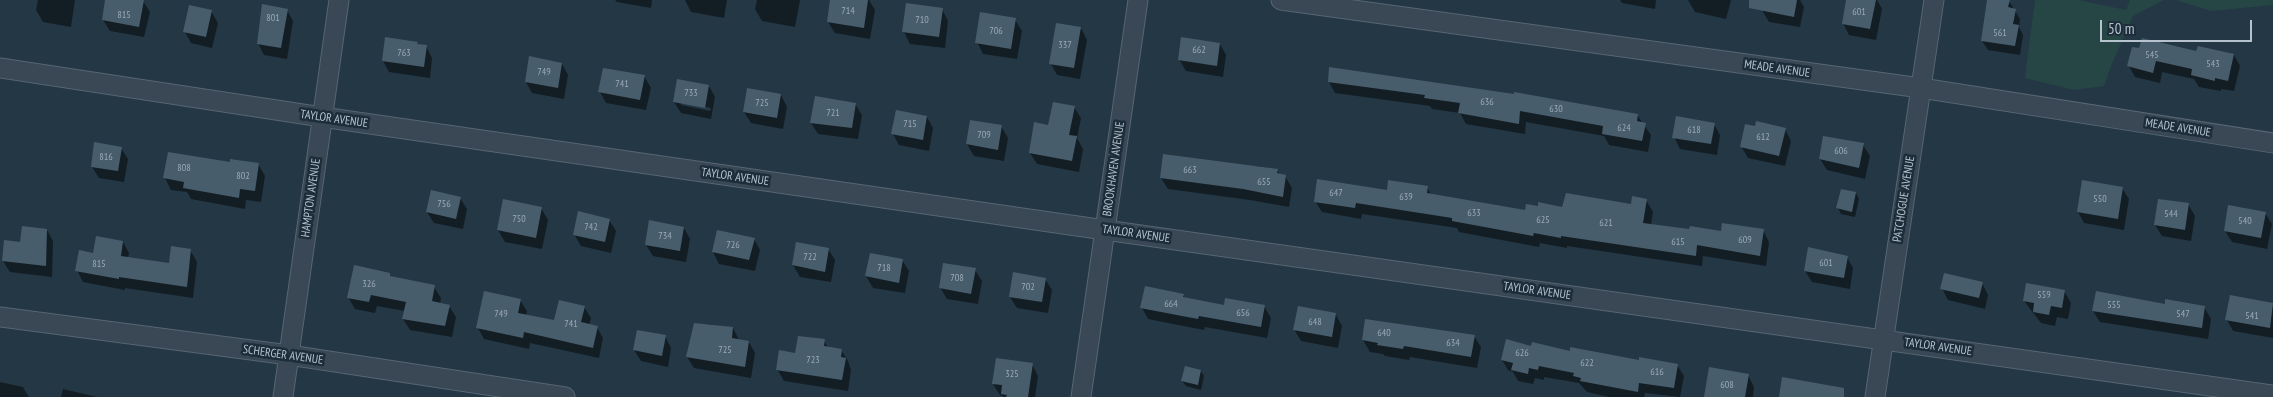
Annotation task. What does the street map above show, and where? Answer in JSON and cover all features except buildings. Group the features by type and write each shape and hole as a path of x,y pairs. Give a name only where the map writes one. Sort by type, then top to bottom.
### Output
{"street":[{"name":"HAMPTON AVENUE","path":"283,397 339,0"},
{"name":"BROOKHAVEN AVENUE","path":"1081,397 1138,0"},
{"name":"MEADE AVENUE","path":"1281,0 1921,88 2273,143"},
{"name":"PATCHOGUE AVENUE","path":"1875,397 1934,0"},
{"name":"TAYLOR AVENUE","path":"0,68 322,117 1105,230 2273,395"},
{"name":"SCHERGER AVENUE","path":"0,317 289,355 565,397"}],"green space":[{"path":"2035,0 2078,0 2126,10 2130,0 2164,0 2133,16 2104,86 2074,90 2025,78"},
{"path":"2176,0 2273,0 2273,5 2211,11"}]}
